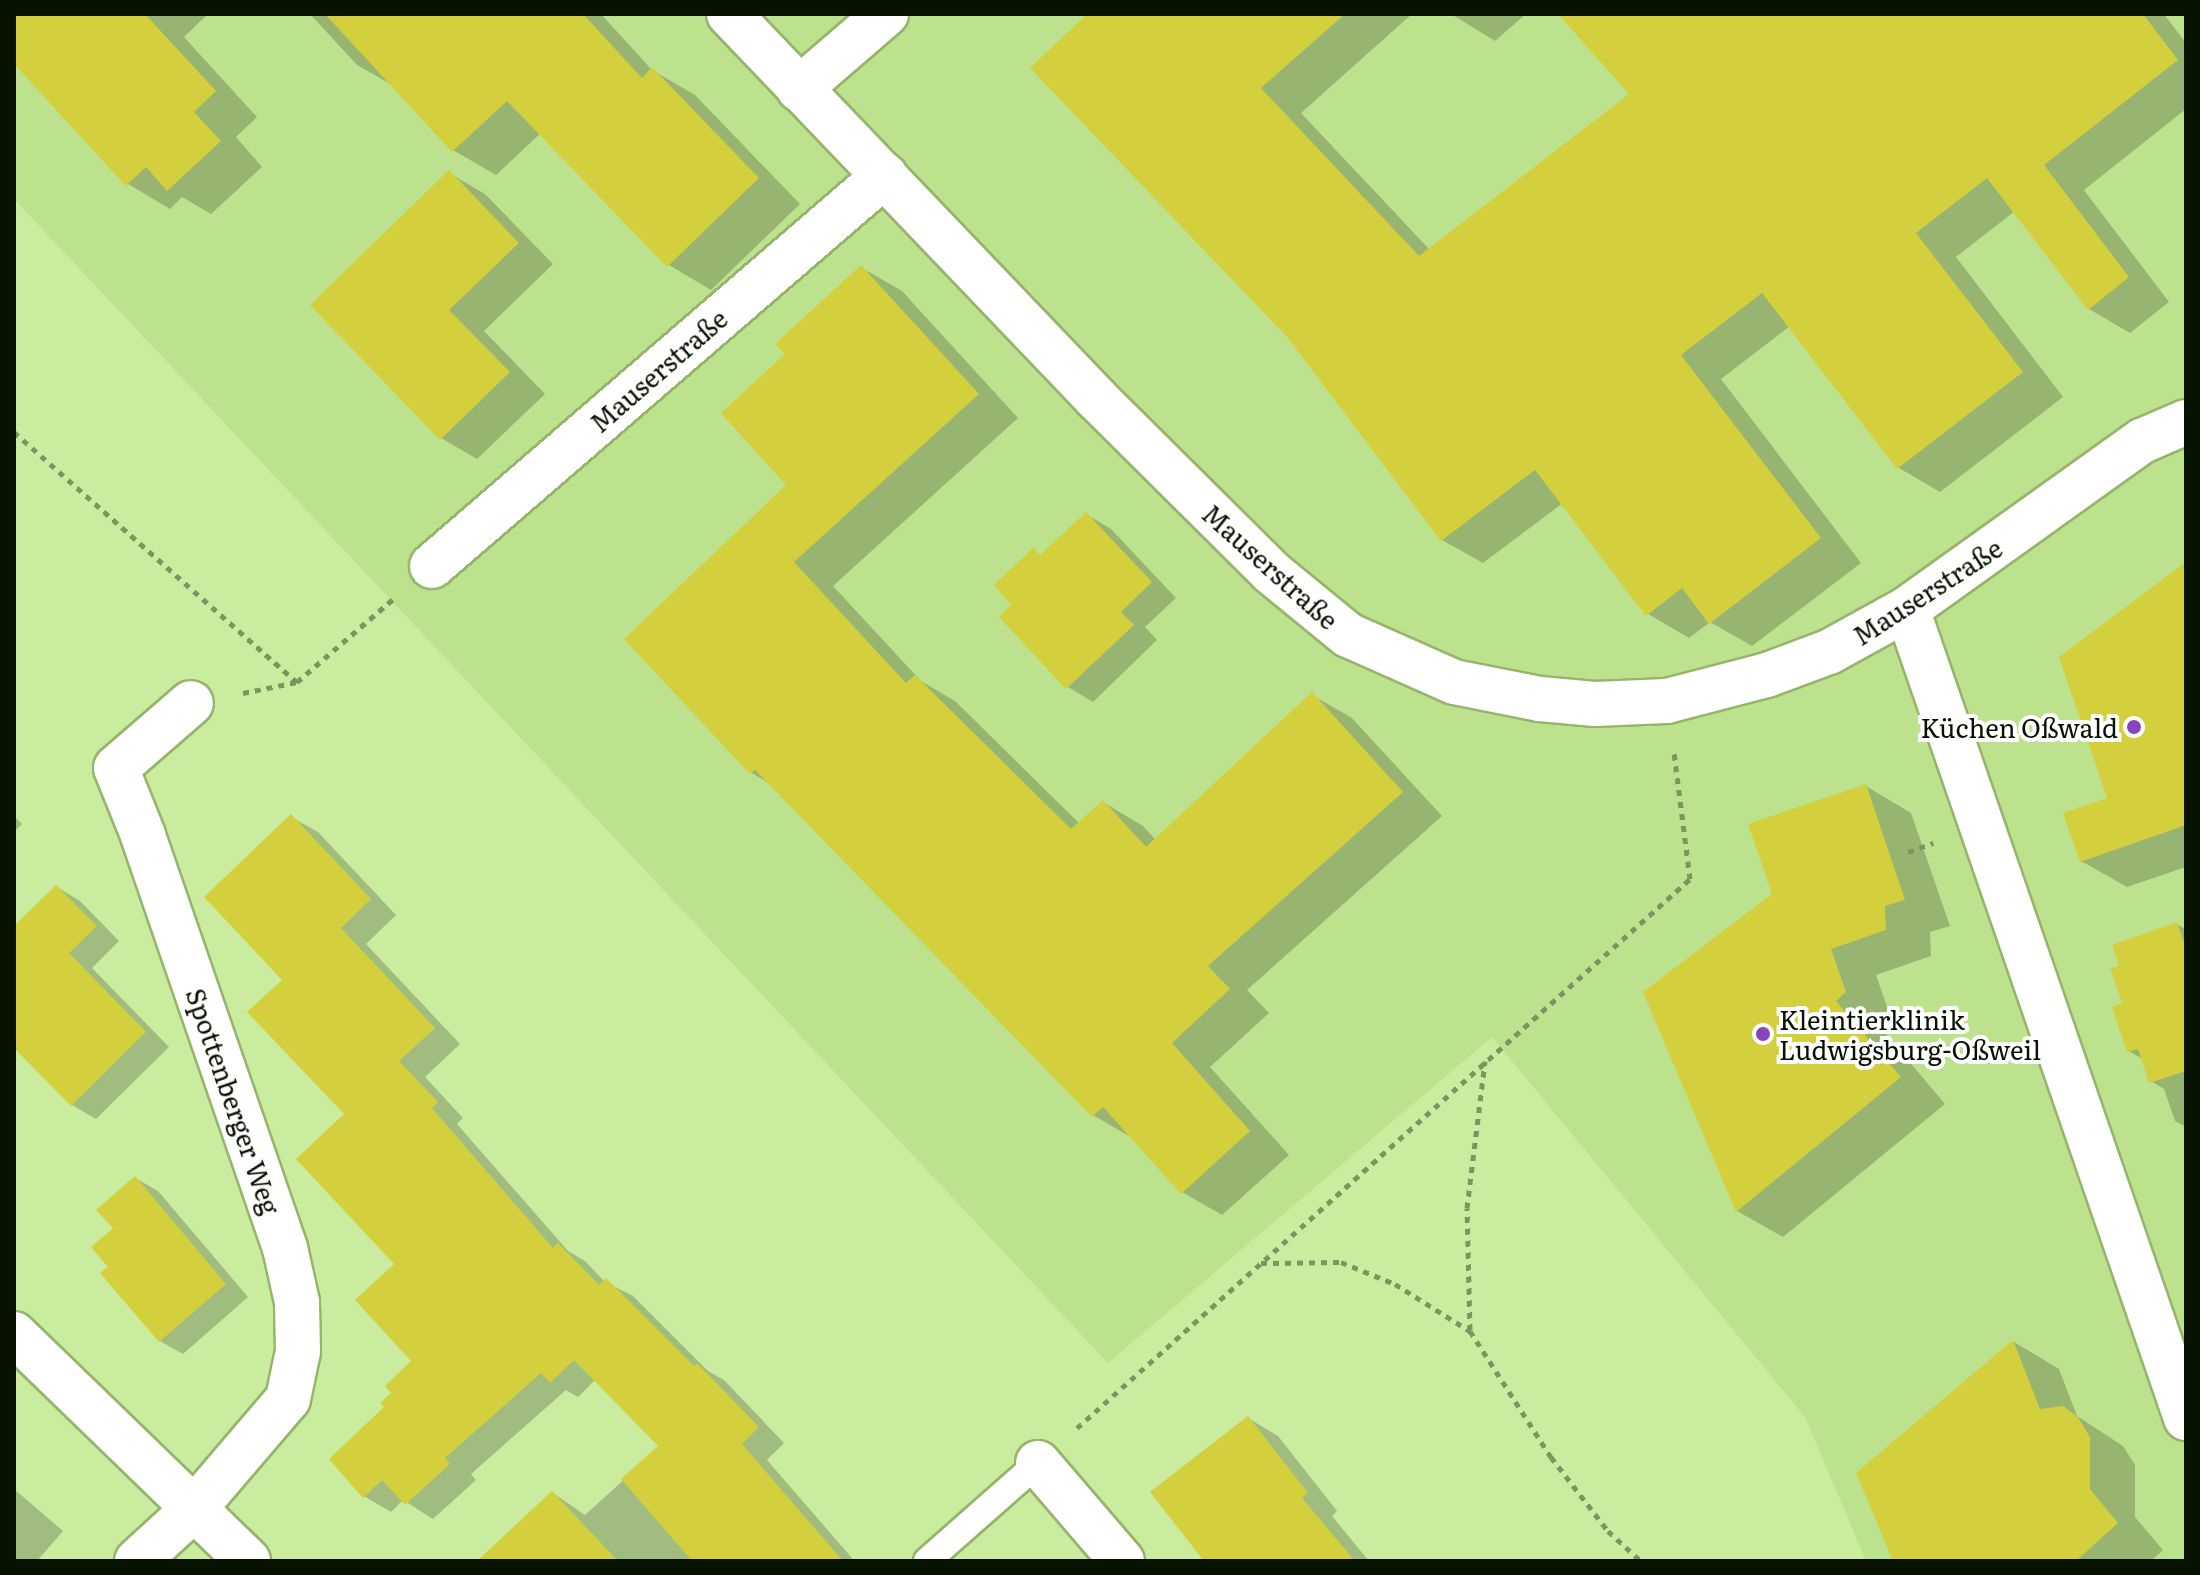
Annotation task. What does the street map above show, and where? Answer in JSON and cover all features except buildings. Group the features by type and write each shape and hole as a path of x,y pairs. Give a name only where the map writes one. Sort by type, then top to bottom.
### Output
{"street":[{"name":"Mauserstraße","path":"729,14 1107,410 1271,572 1348,635 1454,682 1540,699 1595,704 1667,701 1767,675 1829,652 1907,609 2142,441 2186,422"},
{"path":"799,89 886,14"},
{"name":"Mauserstraße","path":"432,566 885,175"},
{"path":"1907,609 2186,1418"},
{"name":"Spottenberger Weg","path":"191,703 116,768 148,850 285,1248 297,1302 298,1351 288,1399 194,1509"},
{"path":"14,1334 248,1561"},
{"path":"1038,1463 1122,1561"},
{"path":"137,1561 194,1509"}],"lane":[{"path":"927,1561 1038,1463"}],"path":[{"path":"14,432 297,682"},
{"path":"191,703 297,682 432,566"},
{"path":"1038,1463 1485,1059 1690,879 1667,701"},
{"path":"1470,1331 1467,1208 1485,1059"},
{"path":"1261,1263 1341,1262 1395,1284 1470,1331 1551,1457 1608,1531 1641,1561"}],"shaded area":[{"path":"14,14 2186,14 2186,1561 1866,1561 1805,1417 1492,1037 1108,1363 14,199"}],"place":[{"name":"Küchen Oßwald","path":"2134,727"},
{"name":"Kleintierklinik Ludwigsburg-Oßweil","path":"1763,1034"}]}
